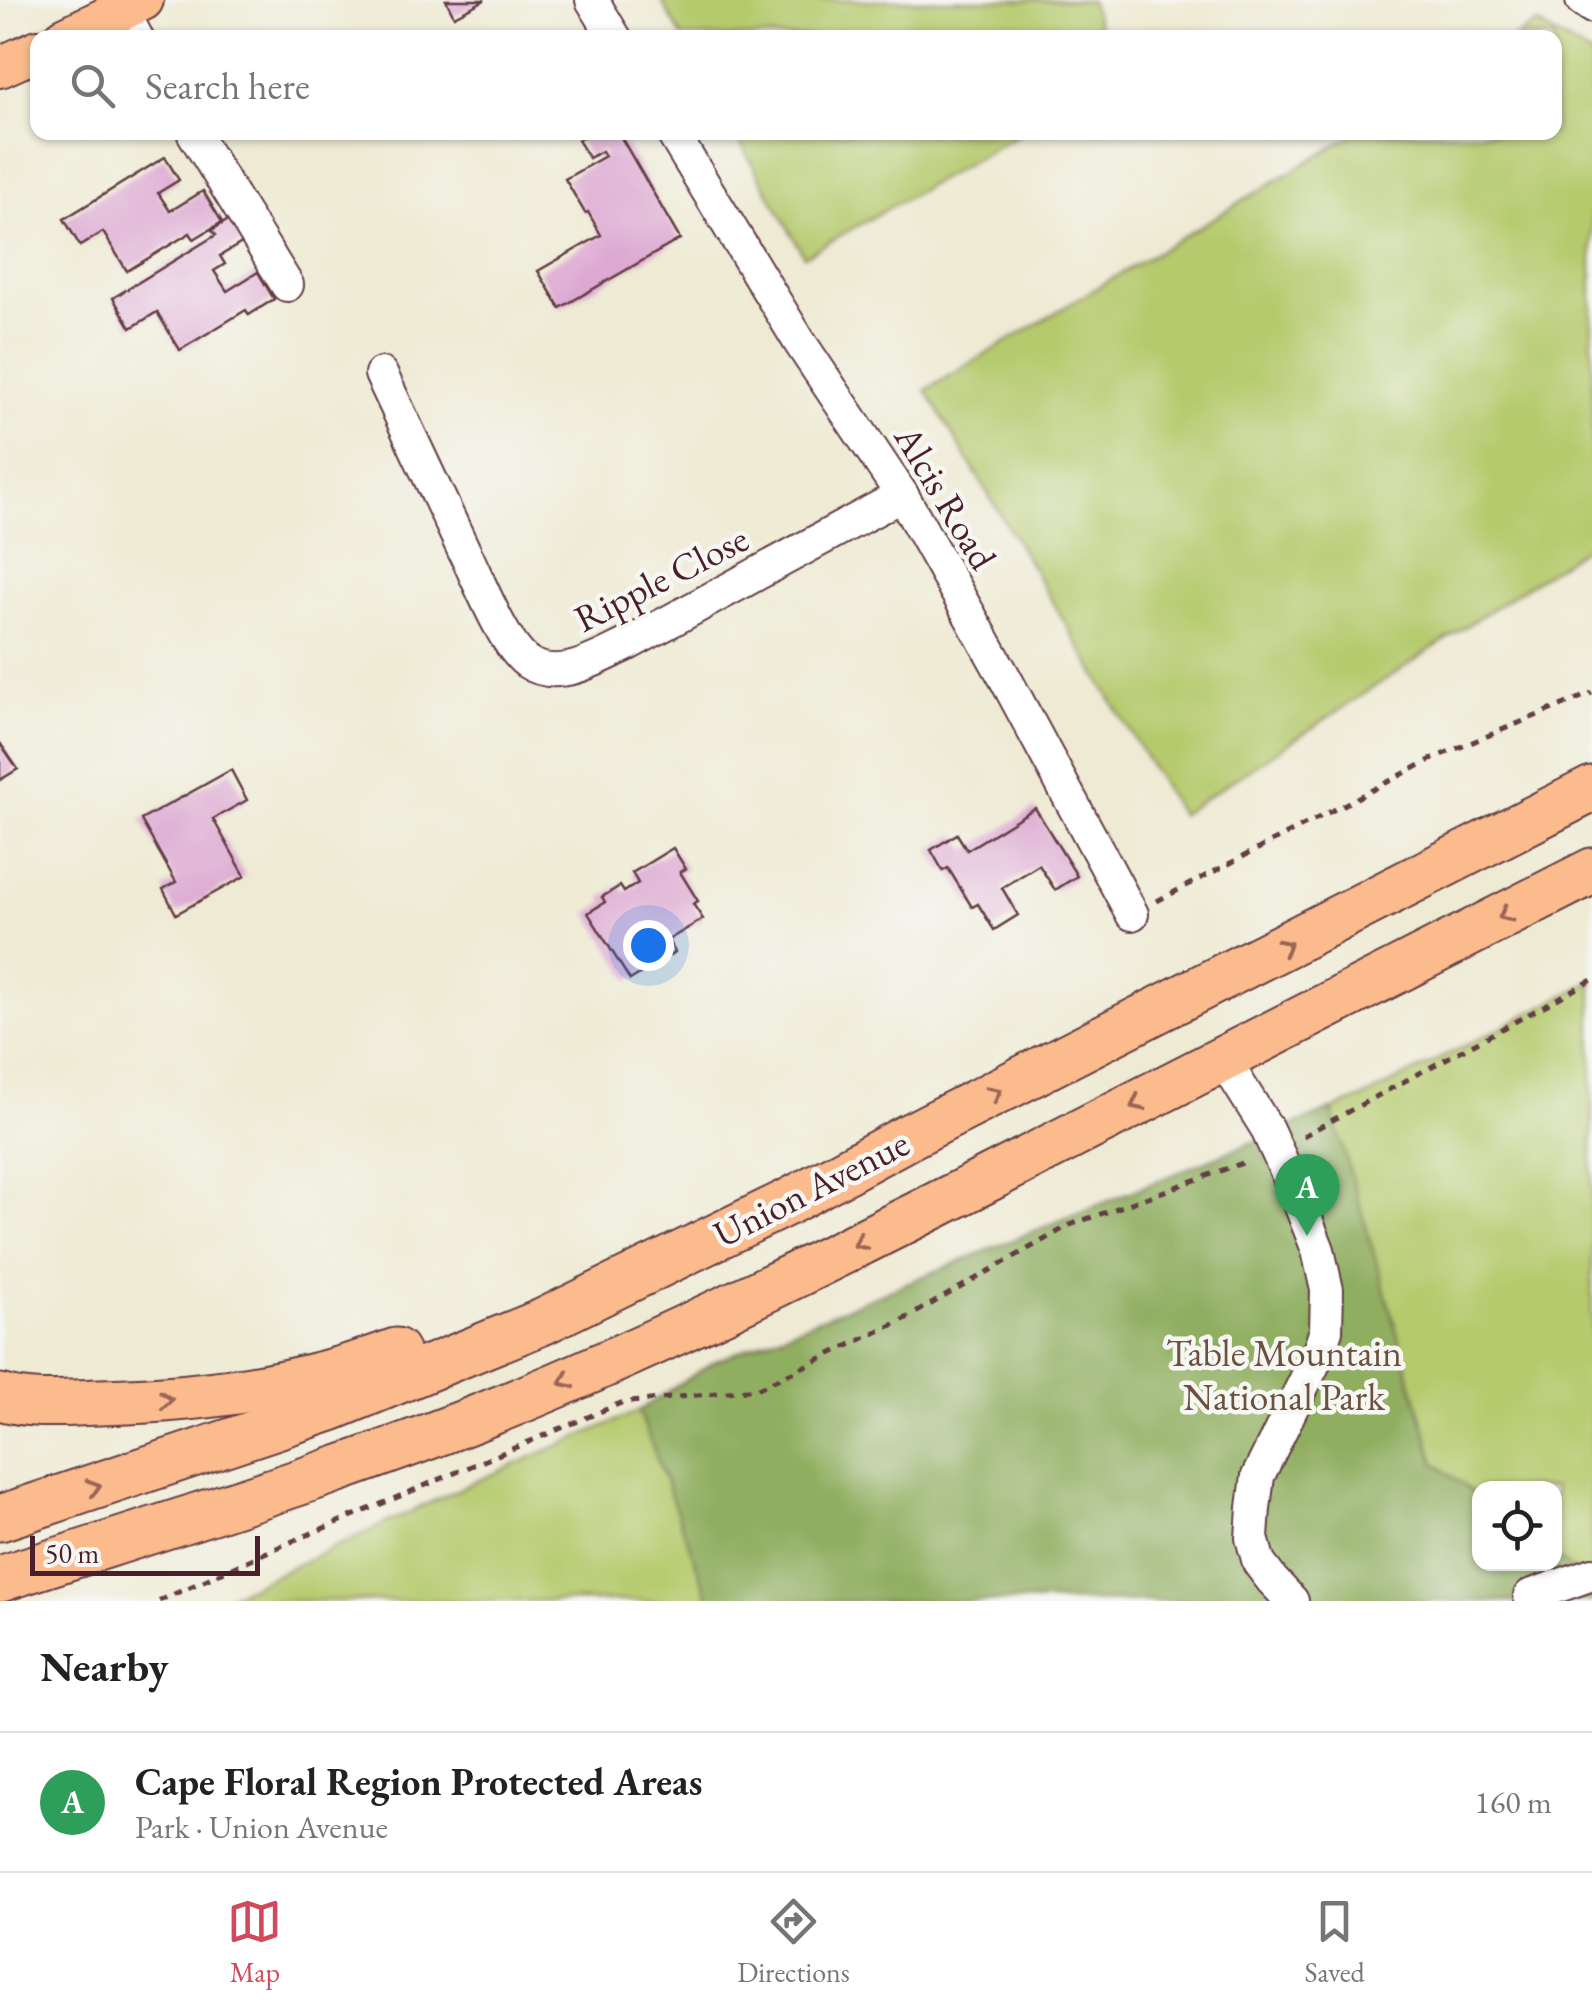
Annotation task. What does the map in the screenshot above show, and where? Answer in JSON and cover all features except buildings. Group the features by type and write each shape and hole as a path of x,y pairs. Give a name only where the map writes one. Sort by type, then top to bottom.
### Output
{"highway":[{"name":"Union Avenue","path":"1,1518 332,1408 542,1322 788,1202 1592,789"},
{"name":"Union Avenue","path":"6,1579 232,1505 450,1428 554,1386 771,1288 1592,871"},
{"path":"8,1404 157,1401 252,1390 358,1366 788,1202"}],"main road":[{"path":"89,30 134,16"},
{"path":"0,68 30,54"}],"street":[{"path":"592,0 609,30"},
{"path":"1582,0 1592,7"},
{"path":"199,140 286,284"},
{"name":"Alcis Road","path":"677,140 799,341 902,496 1006,678 1132,914"},
{"name":"Ripple Close","path":"381,374 512,644 528,662 546,669 583,665 628,644 902,496"},
{"path":"1224,1060 1266,1128 1293,1186 1318,1250 1327,1290 1326,1330 1318,1357 1258,1476 1254,1508 1252,1538 1259,1562 1292,1601"},
{"path":"1527,1599 1592,1574"}],"path":[{"path":"1132,914 1436,757 1592,693"},
{"path":"159,1601 621,1403 756,1389 903,1320 1070,1225 1276,1151 1592,980"}],"green space":[{"path":"661,0 1090,0 1098,24 1095,30 678,30"},
{"path":"1562,39 1592,56 1592,543 1180,815 926,390 1344,140 1562,140"},
{"path":"739,140 1009,140 804,256"},
{"name":"Table Mountain National Park","path":"1592,981 1592,1601 219,1601 470,1484 639,1411 713,1362 1367,1096"},
{"name":"Table Mountain National Park","path":"1332,1110 1435,1463 1472,1492 1472,1571 1562,1571 1562,1561 1592,1585 1592,1601 710,1601 639,1411 713,1362"}],"place":[{"name":"Cape Floral Region Protected Areas","path":"1307,1236"}]}
